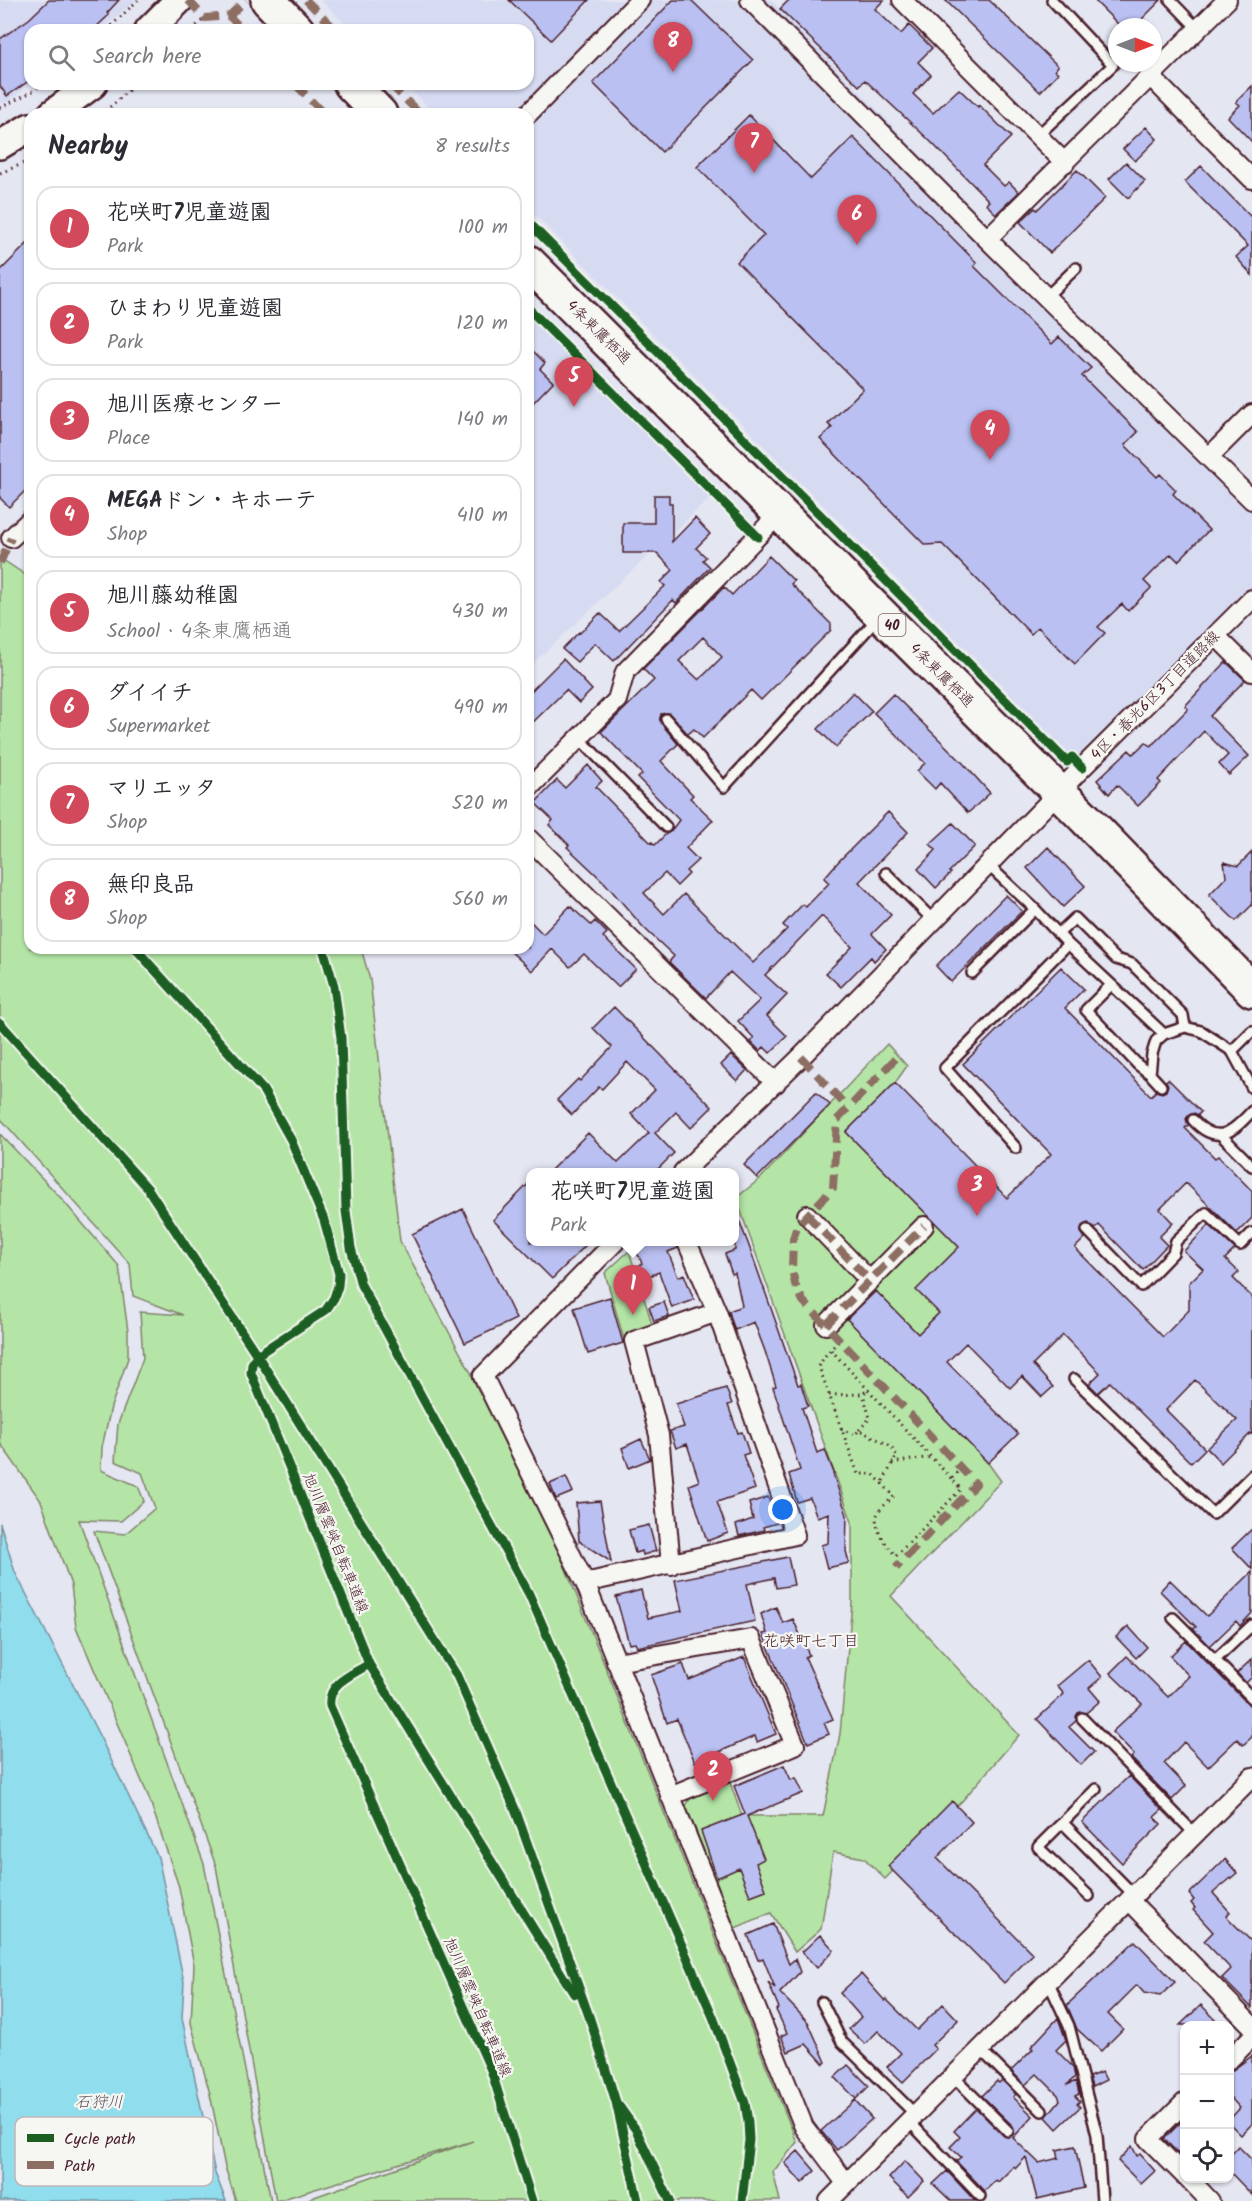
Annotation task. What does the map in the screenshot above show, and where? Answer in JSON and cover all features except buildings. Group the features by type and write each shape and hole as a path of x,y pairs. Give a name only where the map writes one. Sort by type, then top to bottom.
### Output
{"highway":[{"path":"268,0 291,24"},
{"path":"357,90 374,108"},
{"name":"4条東鷹栖通","path":"534,268 1059,792 1252,990"}],"street":[{"path":"155,24 179,0"},
{"path":"534,108 640,0"},
{"path":"750,0 987,239 1252,500"},
{"path":"902,0 1065,163"},
{"path":"987,239 1227,0"},
{"path":"1151,76 1251,177"},
{"path":"60,108 85,90"},
{"path":"0,145 24,131"},
{"path":"1209,457 1252,414"},
{"path":"534,783 617,700 625,672 780,513"},
{"path":"11,538 24,526"},
{"name":"4区・春光6区3丁目道路線","path":"688,1168 776,1083 1059,792 1252,599"},
{"path":"1215,635 1252,672"},
{"path":"534,844 776,1083"},
{"path":"807,1215 870,1281"},
{"path":"826,1325 924,1226"},
{"path":"611,1246 483,1376 585,1583 804,2127 846,2182"},
{"path":"585,1583 795,1535 717,1312 689,1246"},
{"path":"671,1565 659,1435 634,1341 717,1312"},
{"path":"616,1662 751,1639 795,1745 670,1796"},
{"path":"829,2201 1252,1777"},
{"path":"1132,1898 1252,2026"},
{"path":"1234,2055 1252,2037"},
{"path":"1180,2108 1148,2139 1180,2170"},
{"path":"1193,2183 1210,2201"}],"lane":[{"path":"1037,136 1113,65 1052,0"},
{"path":"1170,0 1198,29"},
{"path":"1046,297 1076,268"},
{"path":"666,719 724,787 881,614"},
{"path":"578,737 666,827"},
{"path":"988,865 1164,1034"},
{"path":"886,873 934,921"},
{"path":"972,973 1035,909"},
{"path":"1058,934 1075,918 1116,959 1132,964 1182,1015 1185,1027"},
{"path":"1017,1149 945,1068 1068,944"},
{"path":"1112,985 1086,1010 1161,1086"},
{"path":"1150,1074 1156,1041 1164,1034 1185,1027 1201,1031 1232,1050 1252,1088"},
{"path":"1232,1050 1252,1031"},
{"path":"1221,1135 1237,1128 1252,1111"},
{"path":"1193,1120 1203,1131 1221,1135 1252,1166"},
{"path":"1087,1230 1141,1286 1173,1253 1176,1241 1206,1213 1240,1245 1252,1233"},
{"path":"1074,1379 1213,1514 1252,1475"},
{"path":"1173,1618 1252,1698"},
{"path":"1215,1660 1252,1624"},
{"path":"1082,1718 1195,1834"},
{"path":"1089,1896 1038,1847 1096,1789"},
{"path":"1063,1823 1132,1898"},
{"path":"1048,1981 1069,2026 1097,2135 1102,2201"},
{"path":"822,2002 842,2042 912,2117 980,2196"},
{"path":"980,2049 1042,2111"},
{"path":"953,2076 1008,2131"}],"path":[{"path":"113,24 138,0"},
{"path":"198,24 205,18"},
{"path":"0,108 34,90"},
{"path":"108,108 129,90"},
{"path":"0,172 24,163"},
{"path":"831,1350 961,1489 896,1556 884,1543 876,1522 877,1514 894,1496 873,1474 858,1474 819,1366 831,1350 840,1340"},
{"path":"829,1395 863,1394 867,1390"},
{"path":"841,1429 855,1435 870,1418 863,1394"},
{"path":"859,1430 889,1445 897,1455 882,1483"},
{"path":"892,1463 932,1457"},
{"path":"952,1478 961,1468"}],"shaded area":[{"path":"0,0 136,0 107,24 24,24 24,89 10,100 0,104"},
{"path":"321,0 771,0 1252,498 1252,599 1082,768 534,214 534,108 429,108 411,90 534,90 534,24 345,24"},
{"path":"534,322 710,498 534,662"}],"green space":[{"path":"0,558 24,574 24,954 363,954 370,980 400,1241 471,1373 561,1557 797,2142 773,2172 780,2201 303,2201 473,2141 276,2201 216,1866 94,1531 125,1534 155,1508 142,1473 115,1461 118,1424 143,1358 140,1312 183,1315 133,1296 130,1264 0,1118"},
{"path":"887,1044 907,1066 895,1083 846,1132 966,1254 939,1313 918,1334 874,1289 846,1317 988,1463 1001,1481 891,1596 1019,1735 962,1801 885,1879 864,1858 833,1852 821,1929 795,1952 771,1913 735,1928 686,1806 691,1797 729,1780 742,1816 823,1816 840,1734 852,1603 852,1522 739,1206 739,1196 761,1178"},
{"path":"0,1134 59,1196 119,1266 128,1331 128,1358 111,1407 102,1447 101,1470 138,1486 144,1501 121,1521 79,1520 204,1864 271,2201 236,2201 225,2167 210,2094 191,2023 194,1965 179,1887 149,1798 76,1627 71,1585 41,1501 0,1443"},
{"path":"629,1251 655,1333 625,1343 605,1273"}],"water":[{"name":"石狩川","path":"0,1523 15,1572 100,1737 158,1857 184,1982 182,2018 203,2117 15,2117 15,2186 213,2186 213,2164 226,2201 0,2201"}],"marked path":[{"path":"188,0 205,18 229,16 237,24"},
{"path":"229,16 246,0"},
{"path":"306,0 330,24"},
{"path":"301,90 318,108"},
{"path":"396,90 414,108"},
{"path":"0,563 11,538"},
{"path":"801,1057 847,1107"},
{"path":"895,1059 837,1120 833,1188 797,1226 793,1239 792,1269 795,1284 803,1301 976,1484 896,1568"},
{"path":"807,1215 870,1281"},
{"path":"826,1325 924,1226"}],"cycle path":[{"path":"534,228 1067,762 1072,757 1082,768"},
{"path":"534,314 758,537"},
{"name":"旭川層雲峡自転車道線","path":"140,954 263,1090 291,1140 324,1220 339,1274 334,1298 326,1310 257,1355 252,1364 251,1373 369,1664 342,1680 332,1691 330,1706 491,2070 532,2201"},
{"path":"325,954 334,986 341,1038 346,1211 351,1248 361,1285 529,1594 713,2017 745,2103 748,2122 749,2140 742,2201"},
{"name":"旭川層雲峡自転車道線","path":"0,1023 148,1189 257,1355 457,1676 515,1809 590,2019 616,2102 638,2201"},
{"path":"369,1664 574,1994"},
{"path":"619,2106 636,2130 670,2201"}],"place":[{"name":"無印良品","path":"673,72"},
{"name":"マリエッタ","path":"754,173"},
{"name":"ダイイチ","path":"857,245"},
{"name":"旭川藤幼稚園","path":"574,407"},
{"name":"MEGAドン・キホーテ","path":"990,460"},
{"name":"旭川医療センター","path":"977,1216"},
{"name":"花咲町7児童遊園","path":"633,1315"},
{"name":"ひまわり児童遊園","path":"713,1801"}],"district":[{"name":"花咲町七丁目","path":"811,1640"}]}
